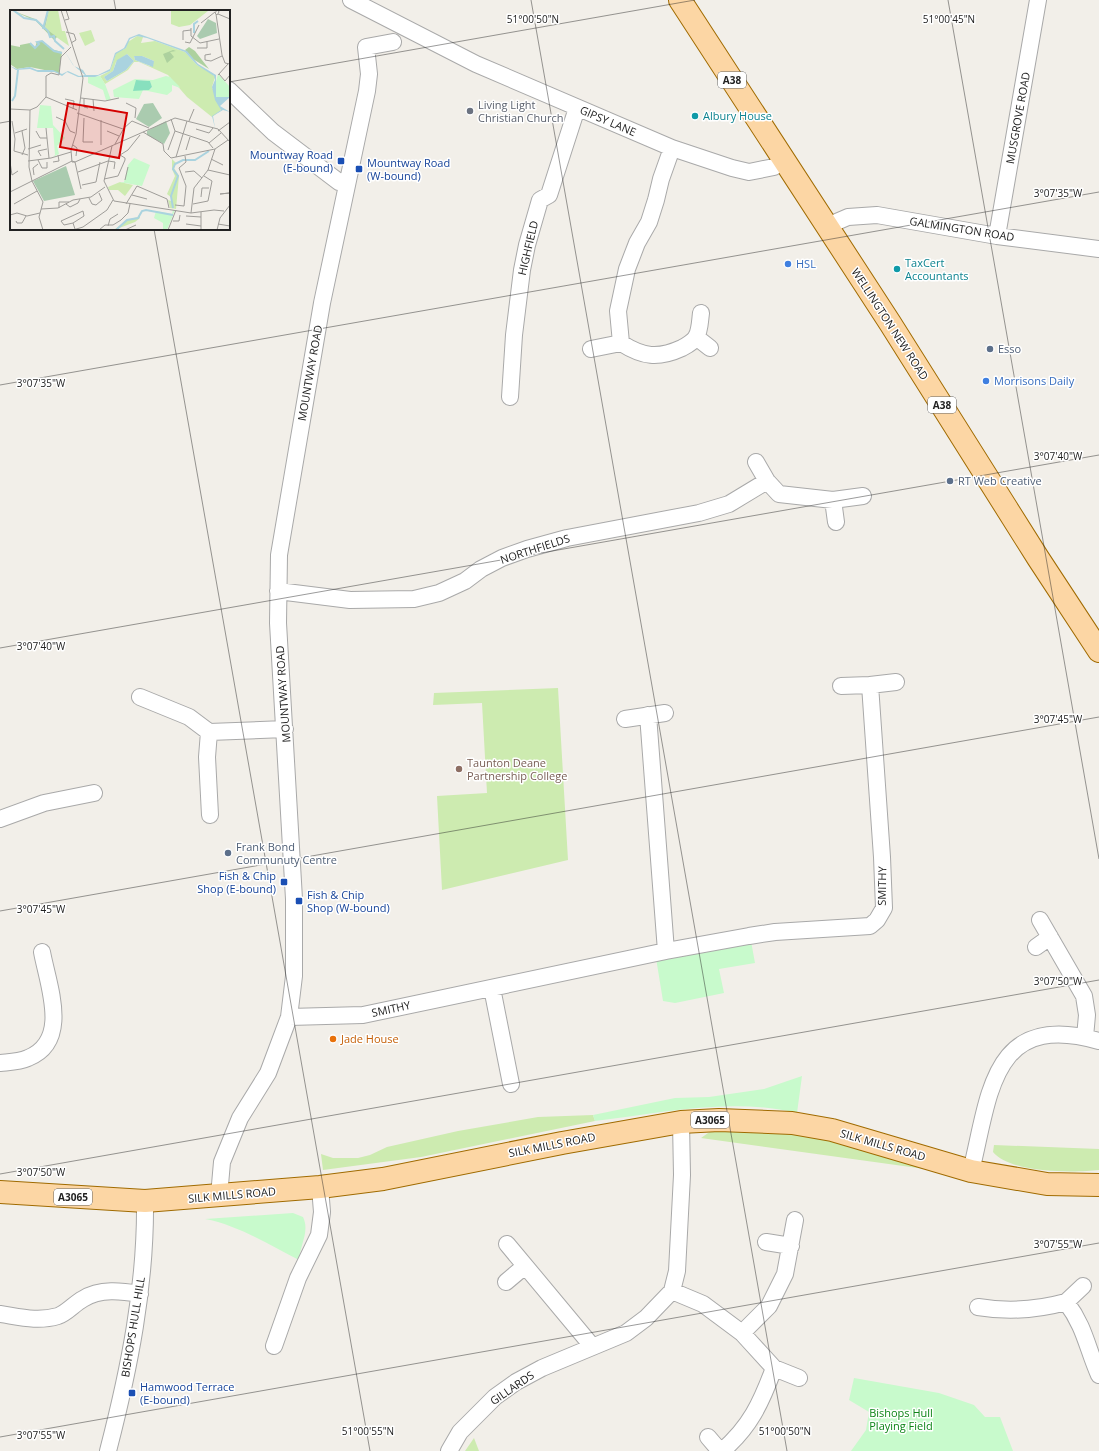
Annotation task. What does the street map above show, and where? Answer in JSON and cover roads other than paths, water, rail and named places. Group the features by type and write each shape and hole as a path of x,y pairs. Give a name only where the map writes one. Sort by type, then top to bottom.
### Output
{"main road":[{"name":"A38","path":"680,0 784,160"},
{"name":"WELLINGTON NEW ROAD","path":"784,160 1099,651"},
{"name":"SILK MILLS ROAD","path":"0,1192 145,1202 320,1187 383,1179 681,1122 734,1120 792,1123 832,1130 971,1171 1047,1184 1099,1185"}],"street":[{"name":"GIPSY LANE","path":"351,0 476,64 672,148 732,168 749,172 774,166 784,160"},
{"name":"MUSGROVE ROAD","path":"997,236 1038,0"},
{"name":"MOUNTWAY ROAD","path":"219,1196 222,1162 240,1118 268,1073 289,1017 294,976 294,899 278,591 279,555 322,303 346,183 367,91 369,74 366,47 393,42"},
{"path":"230,91 273,132 339,182 346,183"},
{"name":"HIGHFIELD","path":"510,397 517,302 527,245 540,200 549,195 577,108"},
{"path":"621,343 618,311 627,268 637,243 649,222 661,179 672,148"},
{"name":"GALMINGTON ROAD","path":"827,226 848,217 878,215 997,236 1099,249"},
{"path":"591,349 621,343 632,350 649,355 667,354 686,346 696,338 701,313"},
{"path":"696,338 710,348"},
{"path":"756,462 767,481 779,494 833,500 863,496"},
{"name":"NORTHFIELDS","path":"278,591 350,600 414,599 439,592 465,581 481,569 502,558 527,549 567,538 699,513 729,504 767,481"},
{"path":"833,500 836,522"},
{"path":"841,686 896,682"},
{"name":"SMITHY","path":"289,1017 363,1015 666,951 775,932 870,926 877,920 884,908 870,684"},
{"path":"140,697 189,717 210,732 285,729"},
{"path":"625,718 665,713"},
{"path":"648,716 666,951"},
{"path":"210,732 207,757 210,815"},
{"path":"0,819 44,803 94,793"},
{"path":"971,1171 982,1115 1002,1062 1014,1050 1031,1040 1053,1033 1068,1034 1092,1039 1084,996 1040,920"},
{"path":"1036,947 1050,938"},
{"path":"0,1063 28,1058 41,1050 52,1033 53,1010 42,952"},
{"path":"492,988 511,1084"},
{"name":"GILLARDS","path":"449,1451 460,1432 494,1397 516,1382 542,1368 626,1333 646,1318 672,1291 677,1271 681,1197 681,1122"},
{"path":"274,1346 298,1278 320,1235 322,1212 320,1187"},
{"name":"BISHOPS HULL HILL","path":"108,1451 125,1382 140,1294 146,1240 145,1202"},
{"path":"742,1333 769,1306 785,1274 795,1220"},
{"path":"766,1242 791,1246"},
{"path":"507,1244 592,1346"},
{"path":"506,1282 525,1266"},
{"path":"978,1308 1002,1318 1066,1302 1083,1286"},
{"path":"0,1314 34,1320 59,1316 84,1298 93,1294 106,1291 140,1294"},
{"path":"672,1291 703,1304 742,1333 774,1368 799,1378"},
{"path":"1066,1302 1077,1316 1086,1334 1099,1375"},
{"path":"708,1437 721,1451 746,1426 762,1402 774,1368"}],"place":[{"name":"Living Light Christian Church","path":"470,111"},
{"name":"Albury House","path":"695,116"},
{"name":"Mountway Road (E-bound)","path":"341,161"},
{"name":"Mountway Road (W-bound)","path":"359,169"},
{"name":"HSL","path":"788,264"},
{"name":"TaxCert Accountants","path":"897,269"},
{"name":"Esso","path":"990,349"},
{"name":"Morrisons Daily","path":"986,381"},
{"name":"RT Web Creative","path":"950,481"},
{"name":"Taunton Deane Partnership College","path":"459,769"},
{"name":"Frank Bond Communuty Centre","path":"228,853"},
{"name":"Fish & Chip Shop (E-bound)","path":"284,882"},
{"name":"Fish & Chip Shop (W-bound)","path":"299,901"},
{"name":"Jade House","path":"333,1039"},
{"name":"Hamwood Terrace (E-bound)","path":"132,1393"}],"park label":[{"name":"Bishops Hull Playing Field","path":"901,1419"}]}
